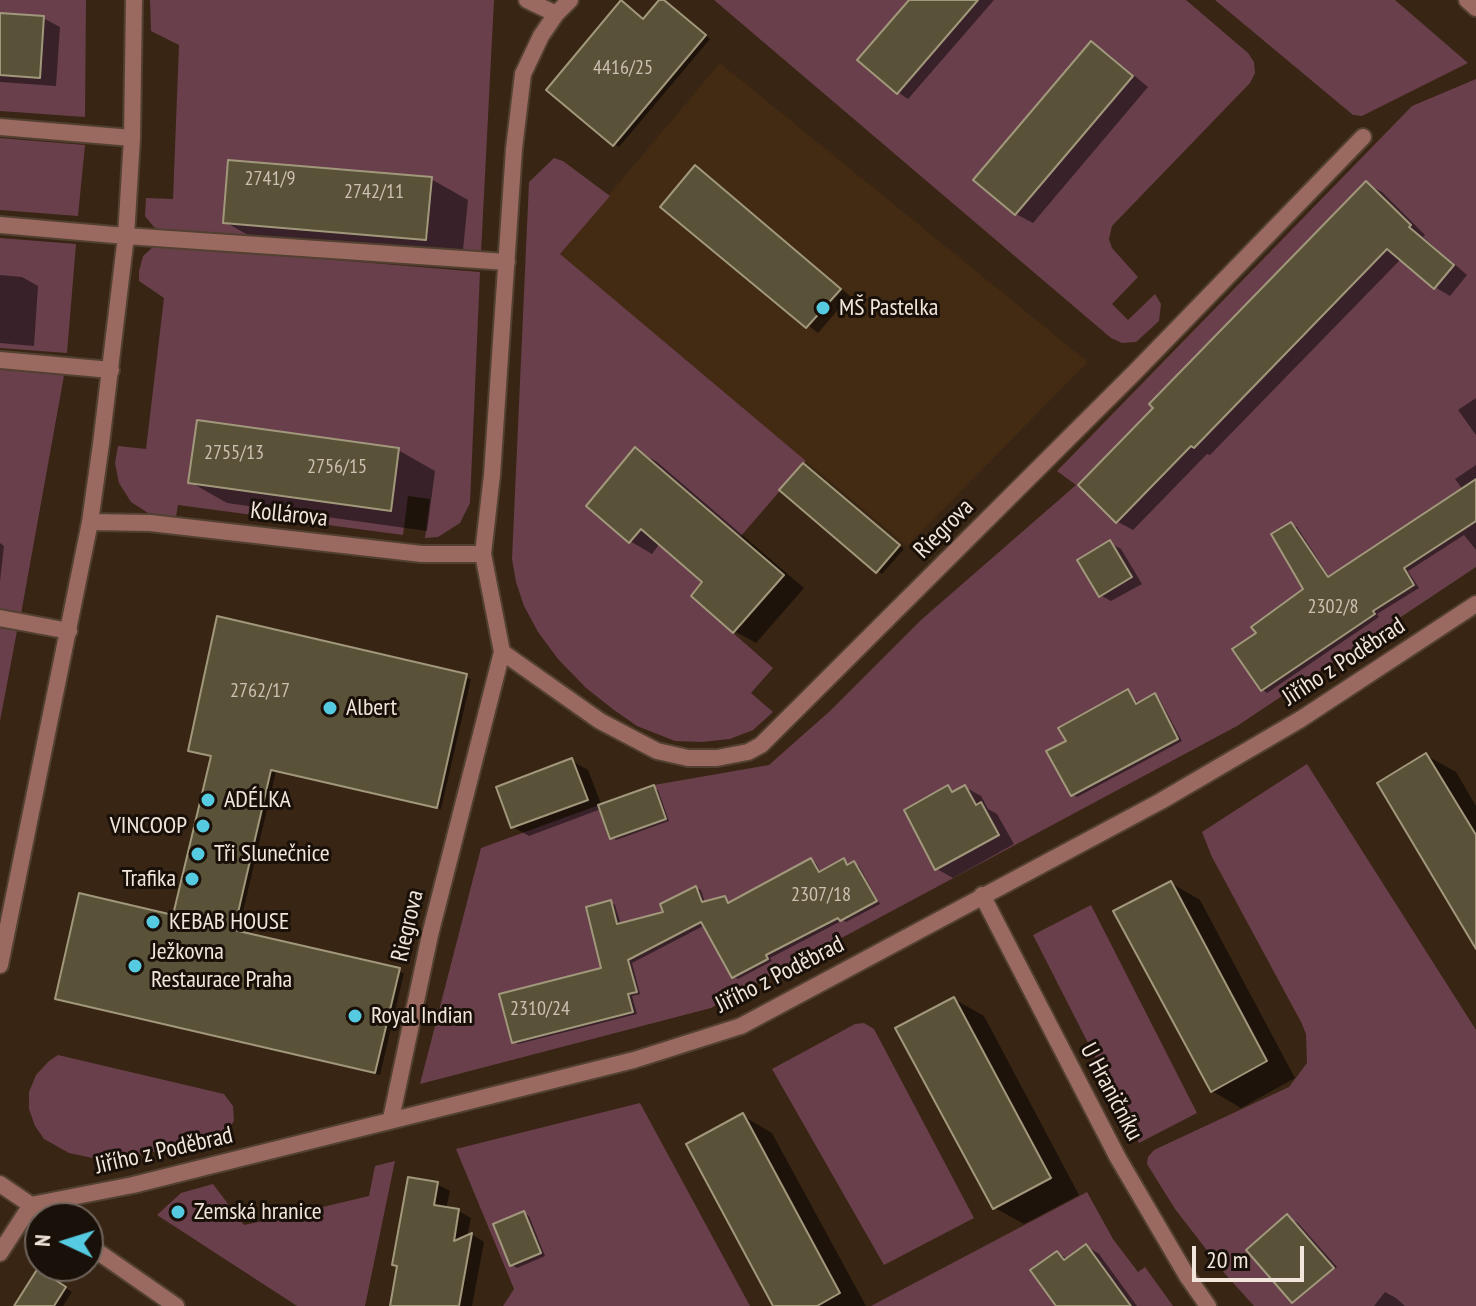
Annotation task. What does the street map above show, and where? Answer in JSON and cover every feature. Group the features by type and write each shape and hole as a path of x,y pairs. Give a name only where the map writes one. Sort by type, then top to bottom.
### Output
{"street":[{"path":"0,965 3,930 90,522 126,236 132,138 134,0"},
{"path":"527,0 553,7"},
{"name":"Riegrova","path":"391,1119 430,935 502,652 483,554 492,475 514,149 523,74 553,7 570,0"},
{"path":"1467,0 1476,8"},
{"path":"0,127 132,138"},
{"name":"Riegrova","path":"502,652 600,721 657,751 688,758 717,758 748,752 761,745 1135,372 1363,137"},
{"path":"0,225 507,262"},
{"path":"0,360 111,370"},
{"name":"Kollárova","path":"90,522 150,523 422,554 483,554"},
{"name":"Jiřího z Poděbrad","path":"46,1202 133,1185 634,1060 741,1026 1161,801 1261,743 1476,604"},
{"path":"0,618 69,631"},
{"name":"U Hraničníku","path":"982,895 1115,1153 1208,1306"},
{"path":"0,1184 27,1202"},
{"path":"0,1253 24,1216"},
{"path":"104,1256 176,1306"}],"shaded area":[{"path":"0,0 86,0 85,117 0,111"},
{"path":"150,0 494,0 481,253 211,235 153,226 145,216 146,198 173,199 179,45 151,31"},
{"path":"714,0 1186,0 1248,53 1254,62 1255,73 1250,83 1112,226 1109,239 1112,248 1138,277 1112,304 1128,320 1155,294 1161,304 1159,321 1136,342 1122,343 1111,338"},
{"path":"1215,0 1395,0 1468,63 1362,116 1353,115"},
{"name":"MŠ Pastelka","path":"720,63 1088,362 907,546 559,254"},
{"path":"1476,79 1476,567 1237,726 711,1008 420,1084 481,848 654,785 769,765 830,711 921,620 1076,485 1057,471 1412,106"},
{"path":"0,138 85,145 78,216 0,210"},
{"path":"554,158 563,161 610,196 560,254 806,461 740,537 636,447 586,505 629,543 641,529 702,582 691,596 773,668 751,693 773,712 753,730 730,739 675,741 637,726 614,710 586,688 558,659 538,632 516,582 512,559 529,182"},
{"path":"0,238 76,244 67,353 0,348"},
{"path":"155,245 480,272 470,503 460,523 438,537 425,538 430,499 408,496 403,535 178,505 176,517 148,513 131,502 119,483 115,463 118,446 146,449 164,298 139,281 139,271 143,256"},
{"path":"0,366 65,370 21,614 0,611"},
{"path":"0,628 17,631 0,721"},
{"path":"1307,764 1476,1030 1476,1306 1254,1306 1175,1209 1147,1164 1154,1150 1289,1087 1307,1063 1306,1034 1301,1022 1212,857 1202,832"},
{"path":"1091,905 1197,1113 1139,1143 1033,935"},
{"path":"864,1023 874,1029 974,1218 884,1265 772,1069 855,1024"},
{"path":"58,1055 224,1094 233,1106 234,1121 226,1132 204,1140 124,1159 102,1160 69,1153 44,1139 29,1109 29,1092 36,1075"},
{"path":"640,1103 750,1306 503,1306 514,1289 456,1149"},
{"path":"395,1161 365,1306 297,1306 157,1215 181,1193 213,1184 244,1225 268,1220 369,1196 375,1166"},
{"path":"1087,1192 1113,1239 1138,1272 1145,1267 1173,1306 871,1306"}],"building":[{"path":"621,0 643,19 659,0 664,0 706,35 613,146 546,90"},
{"path":"909,0 978,0 897,94 857,60"},
{"path":"0,13 44,16 40,78 0,75"},
{"path":"1091,41 1133,76 1015,215 973,180"},
{"path":"228,160 432,177 426,240 223,223"},
{"name":"MŠ Pastelka","path":"695,165 841,289 806,328 660,207"},
{"path":"1366,181 1411,225 1409,227 1454,265 1434,289 1387,249 1194,448 1191,446 1116,523 1078,485 1153,408 1149,404"},
{"path":"197,420 399,448 391,511 188,483"},
{"path":"635,447 784,575 733,633 691,596 702,582 641,529 629,543 586,506"},
{"path":"803,463 900,545 876,573 779,490"},
{"path":"1476,479 1476,521 1404,568 1414,585 1261,691 1232,649 1256,633 1251,627 1303,589 1271,534 1291,522 1328,577"},
{"path":"1110,540 1132,577 1099,597 1077,560"},
{"path":"217,616 467,674 437,808 271,770 234,930 400,968 375,1073 55,999 79,893 173,915 211,756 188,751"},
{"path":"1128,689 1136,704 1155,693 1178,739 1071,796 1046,751 1066,741 1058,728"},
{"path":"1426,753 1476,835 1476,949 1377,783"},
{"path":"572,758 588,800 511,828 496,787"},
{"path":"654,785 666,819 610,839 598,805"},
{"path":"948,785 952,792 965,785 976,805 981,802 999,835 935,870 904,810"},
{"path":"811,858 819,872 844,858 847,865 854,861 877,901 766,955 768,959 732,978 701,922 628,960 637,992 628,994 633,1012 512,1043 499,994 601,968 586,907 611,900 617,924 663,912 660,904 696,886 702,902 725,896 728,903"},
{"path":"1171,881 1267,1061 1211,1092 1113,911"},
{"path":"954,997 1051,1178 993,1209 895,1028"},
{"path":"743,1113 840,1293 817,1306 773,1306 686,1144"},
{"path":"408,1177 438,1182 434,1205 459,1209 454,1241 472,1233 459,1306 390,1306 397,1266 392,1265"},
{"path":"524,1211 541,1253 510,1266 493,1224"},
{"path":"1287,1214 1334,1268 1292,1303 1246,1250"},
{"path":"1086,1244 1131,1306 1056,1306 1030,1270 1057,1251 1064,1260"},
{"path":"29,1282 59,1282 66,1287 54,1306 14,1306"}],"place":[{"name":"MŠ Pastelka","path":"823,308"},
{"name":"Albert","path":"330,708"},
{"name":"ADÉLKA","path":"208,800"},
{"name":"VINCOOP","path":"203,826"},
{"name":"Tři Slunečnice","path":"198,854"},
{"name":"Trafika","path":"192,879"},
{"name":"KEBAB HOUSE","path":"153,922"},
{"name":"Ježkovna Restaurace Praha","path":"135,966"},
{"name":"Royal Indian","path":"355,1016"},
{"name":"Zemská hranice","path":"178,1212"}]}
